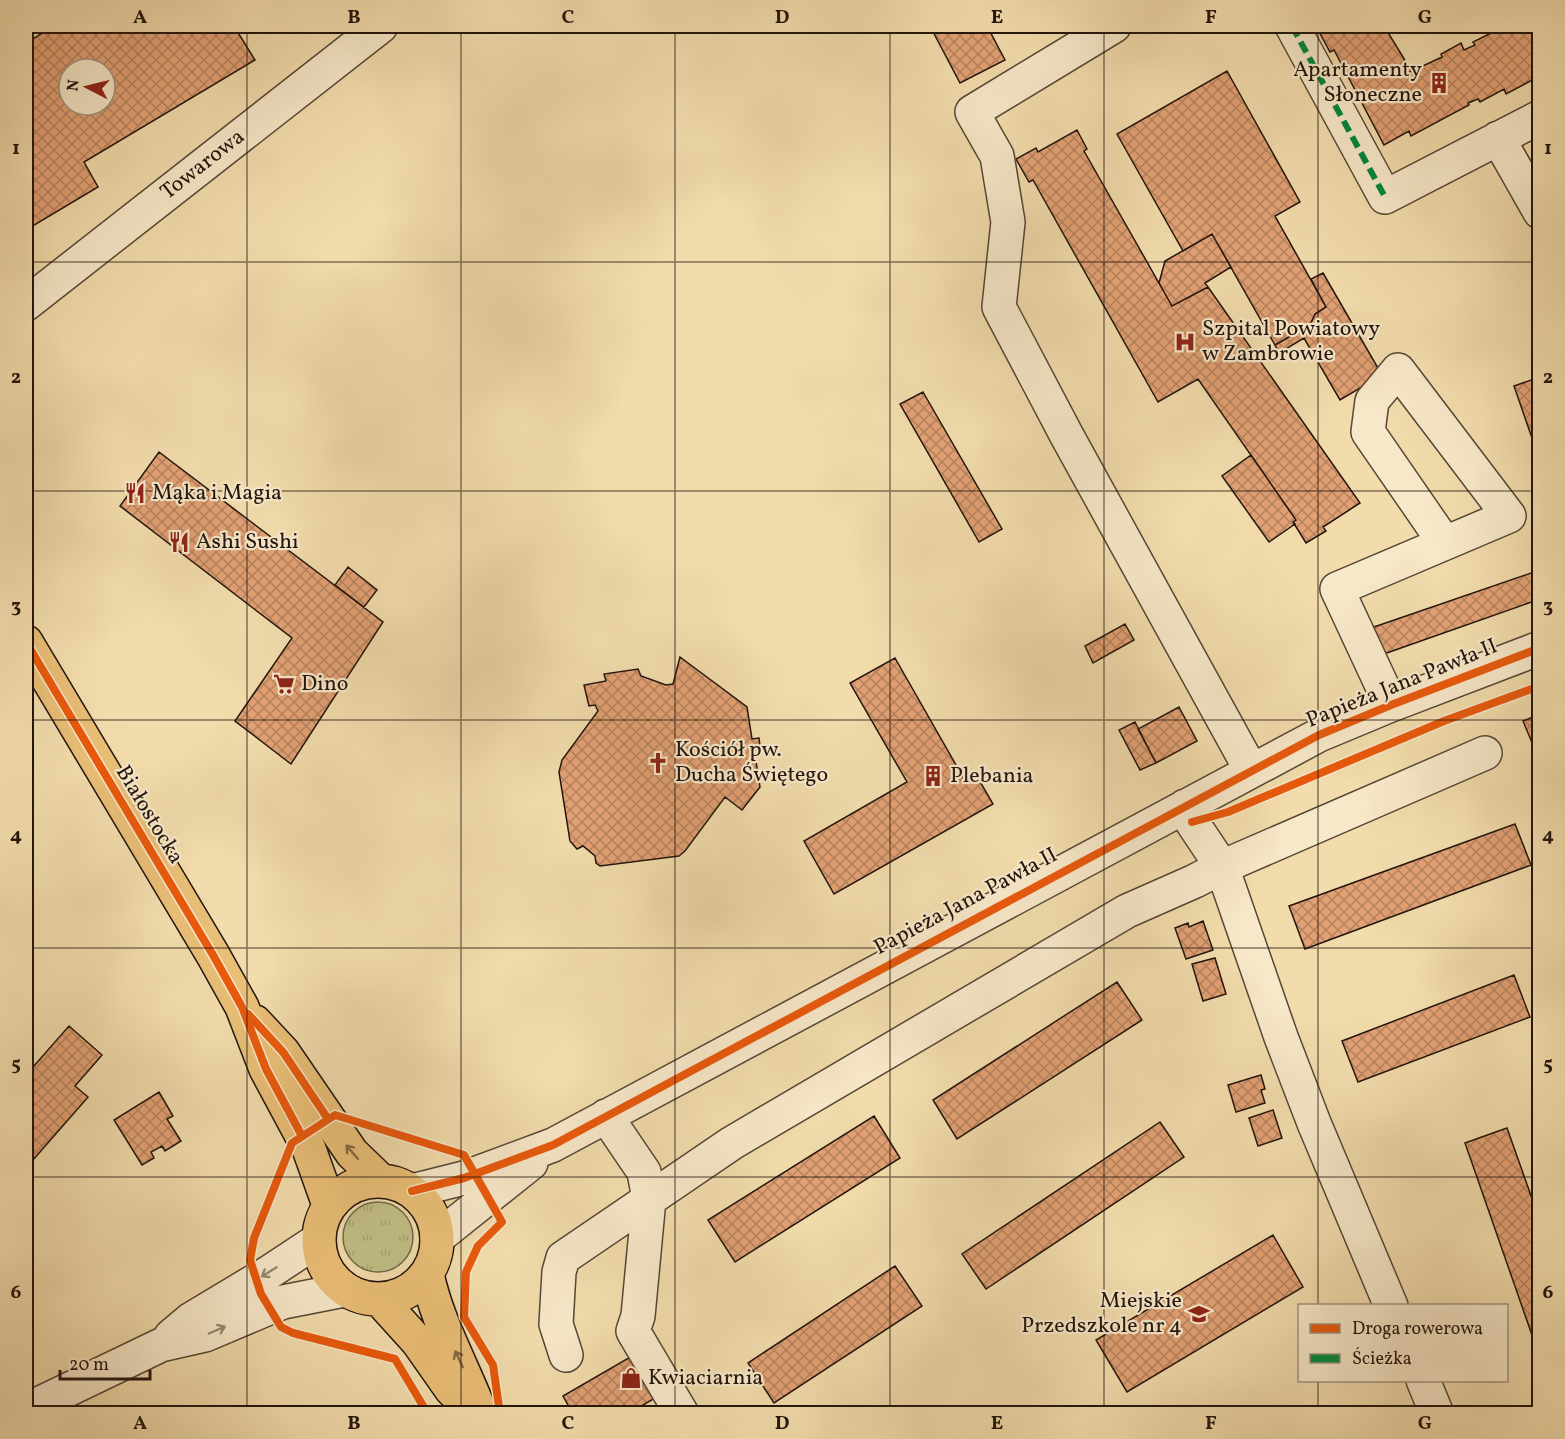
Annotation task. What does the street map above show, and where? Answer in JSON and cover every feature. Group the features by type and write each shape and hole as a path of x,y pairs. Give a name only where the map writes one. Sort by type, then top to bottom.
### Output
{"main road":[{"name":"Białostocka","path":"26,642 242,1007 266,1069 309,1149 329,1206"},
{"name":"Białostocka","path":"242,1007 283,1052 352,1153 380,1180"},
{"path":"380,1180 412,1191 425,1204 434,1220 437,1238 435,1256 427,1274 406,1292 380,1300 361,1298 344,1290 330,1276 321,1259 318,1240 321,1222 329,1206 343,1192 361,1183 380,1180"},
{"path":"427,1274 431,1294 481,1413"},
{"path":"380,1300 418,1342 451,1389 476,1413"}],"street":[{"name":"Towarowa","path":"26,304 381,26"},
{"path":"1114,26 972,112 997,156 1008,222 999,307 1067,436 1251,770"},
{"path":"1292,26 1385,197 1539,117"},
{"path":"1498,138 1539,212"},
{"path":"1390,705 1337,589 1509,516 1398,370 1372,401 1368,432 1444,542"},
{"name":"Papieża Jana Pawła II","path":"412,1191 464,1178 553,1145 1319,735 1539,648"},
{"path":"566,1355 556,1324 559,1272 563,1258 732,1143 1127,911 1222,867 1485,753"},
{"path":"1185,806 1191,822 1222,867 1281,1037 1391,1304"},
{"path":"606,1116 644,1172 649,1198 638,1316 633,1331 682,1413"},
{"name":"Papieża Jana Pawła II","path":"437,1238 553,1145"},
{"path":"161,1346 190,1320 318,1240"},
{"path":"26,1410 161,1346 205,1335 283,1302 344,1290"},
{"path":"1424,1382 1437,1413"}],"green space":[{"path":"378,1202 391,1205 403,1212 410,1224 413,1237 410,1250 403,1262 391,1269 378,1272 365,1269 353,1262 346,1250 343,1237 346,1224 353,1212 365,1205"}],"building":[{"path":"50,26 234,26 255,60 84,162 98,187 26,230 26,43 51,28"},
{"path":"930,26 987,26 1005,60 960,83"},
{"name":"Apartamenty Słoneczne","path":"1316,26 1384,26 1411,70 1410,72 1442,57 1441,54 1461,43 1464,50 1475,45 1473,42 1505,26 1540,26 1540,70 1536,72 1538,77 1506,94 1504,89 1480,102 1478,99 1468,103 1469,105 1411,136 1409,131 1384,145 1334,50 1330,52"},
{"path":"1227,71 1300,202 1275,216 1326,307 1315,314 1310,325 1275,345 1212,234 1183,251 1117,134"},
{"name":"Szpital Powiatowy w Zambrowie","path":"1077,130 1087,149 1084,151 1172,306 1208,287 1360,503 1323,527 1326,531 1306,543 1293,522 1296,520 1198,379 1158,402 1033,180 1029,182 1016,159 1036,148 1038,152"},
{"path":"1212,234 1231,267 1205,283 1208,287 1172,306 1159,283 1165,261"},
{"path":"1323,273 1382,375 1340,400 1304,338 1279,353 1275,345 1310,325 1315,314 1326,307 1311,279"},
{"path":"1540,377 1540,461 1514,386"},
{"path":"923,392 1002,529 979,542 900,404"},
{"path":"159,452 383,622 291,764 235,721 292,638 120,506"},
{"path":"1251,455 1296,520 1293,522 1295,524 1269,542 1222,476"},
{"path":"348,567 377,590 364,607 335,585"},
{"path":"1540,570 1540,599 1381,655 1371,628"},
{"path":"1125,624 1134,640 1093,663 1085,646"},
{"name":"Kościół pw. Ducha Świętego","path":"680,657 747,707 752,739 759,738 761,754 755,755 760,787 742,810 725,797 679,856 600,866 596,863 595,856 583,846 577,849 570,841 559,772 562,760 598,711 595,705 589,706 584,685 606,681 604,674 638,669 641,676 666,685 673,684"},
{"name":"Plebania","path":"895,658 964,779 975,773 993,804 834,894 804,841 907,782 850,683"},
{"path":"1179,707 1197,741 1156,763 1138,729"},
{"path":"1540,714 1540,762 1523,721"},
{"path":"1135,722 1156,763 1140,770 1119,730"},
{"path":"1515,824 1531,865 1305,949 1289,906"},
{"path":"1203,921 1213,950 1186,959 1175,928 1188,923 1189,927"},
{"path":"1215,958 1226,994 1203,1001 1192,964"},
{"path":"1514,975 1530,1017 1358,1082 1342,1041"},
{"path":"1117,982 1142,1020 957,1139 933,1100"},
{"path":"69,1026 102,1055 75,1086 88,1097 26,1168 26,1075"},
{"path":"1261,1075 1265,1089 1261,1090 1265,1103 1236,1112 1228,1085"},
{"path":"159,1092 173,1116 167,1119 181,1141 165,1151 162,1146 151,1152 154,1158 142,1165 114,1120"},
{"path":"1273,1110 1282,1138 1258,1146 1249,1118"},
{"path":"874,1116 900,1158 735,1262 708,1220"},
{"path":"1160,1122 1184,1157 986,1289 962,1254"},
{"path":"1507,1128 1540,1221 1540,1358 1465,1143"},
{"name":"Miejskie Przedszkole nr 4","path":"1273,1235 1303,1287 1127,1392 1096,1340"},
{"path":"895,1266 922,1306 774,1403 748,1363"},
{"path":"632,1356 655,1398 628,1414 573,1414 563,1396"}],"marked path":[{"path":"1292,26 1385,197"}],"cycle path":[{"path":"26,642 213,955 242,1007 266,1069 302,1136"},
{"path":"412,1191 464,1178 553,1145 1319,735 1540,648"},
{"path":"1192,822 1228,812 1444,721 1540,686"},
{"path":"248,1014 283,1052 328,1119"},
{"path":"428,1414 395,1359 293,1333 281,1327 261,1294 250,1260 254,1238 292,1143 335,1115 464,1155 502,1222 478,1246 466,1272 464,1317 493,1365 500,1414"}],"place":[{"name":"Apartamenty Słoneczne","path":"1439,83"},
{"name":"Szpital Powiatowy w Zambrowie","path":"1185,342"},
{"name":"Mąka i Magia","path":"135,493"},
{"name":"Ashi Sushi","path":"179,542"},
{"name":"Dino","path":"284,684"},
{"name":"Kościół pw. Ducha Świętego","path":"658,763"},
{"name":"Plebania","path":"933,776"},
{"name":"Miejskie Przedszkole nr 4","path":"1199,1314"},
{"name":"Kwiaciarnia","path":"631,1378"}]}
